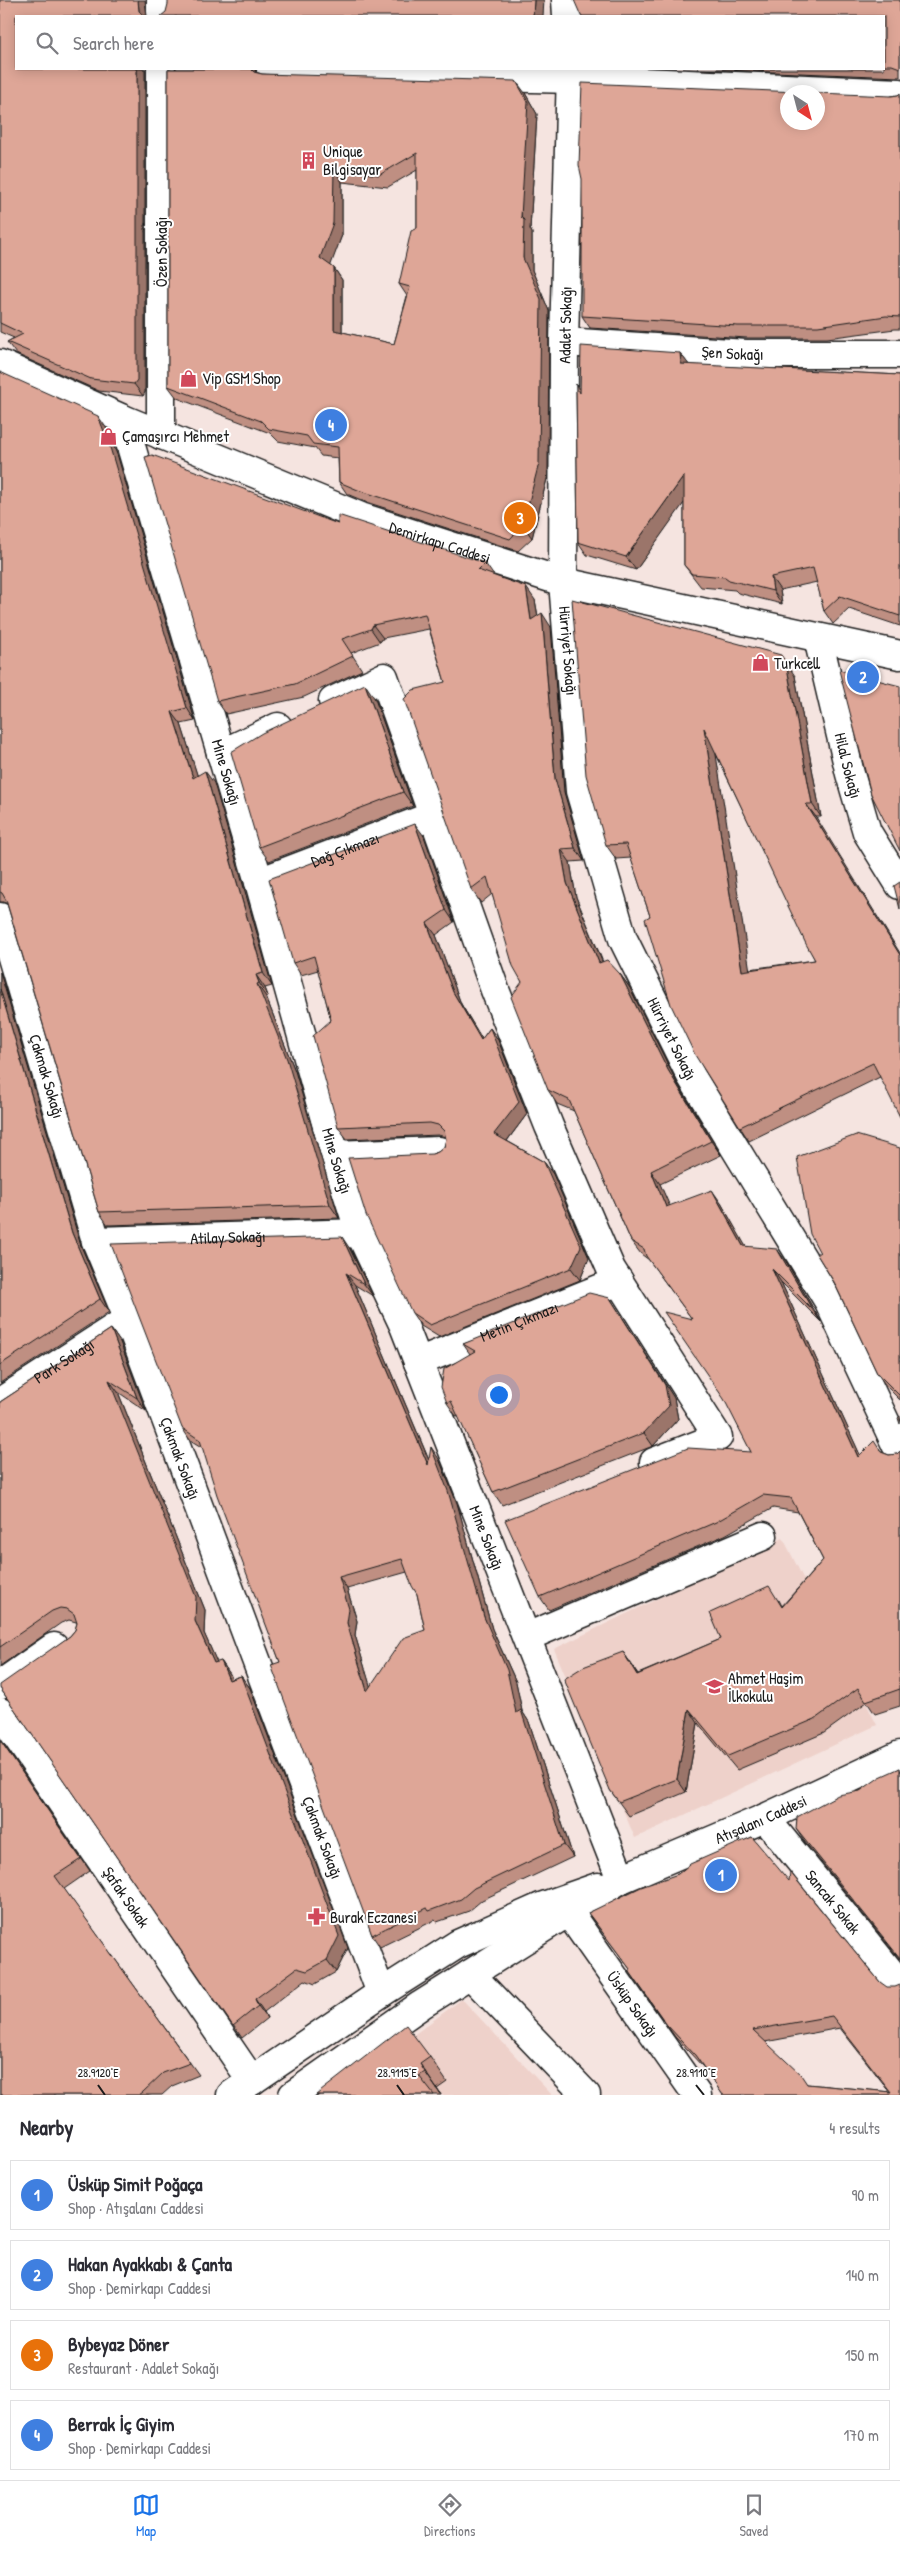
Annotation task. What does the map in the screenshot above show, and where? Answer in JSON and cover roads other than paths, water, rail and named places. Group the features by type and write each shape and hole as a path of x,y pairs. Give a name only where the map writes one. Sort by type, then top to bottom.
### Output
{"main road":[{"path":"161,0 161,15"},
{"path":"566,0 567,15"},
{"name":"Özen Sokağı","path":"161,70 161,435"},
{"path":"271,71 571,74 900,93"},
{"name":"Adalet Sokağı","path":"563,582 564,342 571,74"},
{"name":"Şen Sokağı","path":"564,342 746,354 900,354"},
{"name":"Demirkapı Caddesi","path":"0,364 123,419 361,517 563,582 900,655"},
{"name":"Mine Sokağı","path":"123,419 259,882 335,1155 360,1233 404,1326 621,1879"},
{"name":"Hürriyet Sokağı","path":"563,582 580,792 623,939 690,1076 829,1302 900,1453"},
{"name":"Hilal Sokağı","path":"818,638 850,774 867,832 900,884"},
{"path":"221,754 384,677 432,816 520,1054 611,1269 718,1437 628,1472"},
{"name":"Dağ Çıkmazı","path":"259,882 432,816"},
{"name":"Çakmak Sokağı","path":"0,917 96,1240 128,1318 381,1993"},
{"path":"335,1155 439,1151"},
{"name":"Atilay Sokağı","path":"96,1240 360,1233"},
{"name":"Metin Çıkmazı","path":"418,1362 618,1281"},
{"name":"Park Sokağı","path":"0,1402 128,1318"},
{"path":"484,1529 511,1518"},
{"path":"527,1637 763,1536"},
{"path":"0,1685 70,1636"},
{"name":"Şafak Sokak","path":"0,1712 241,2088"},
{"name":"Atışalanı Caddesi","path":"621,1879 765,1818 900,1755"},
{"name":"Sancak Sokak","path":"765,1818 900,1984"},
{"path":"241,2088 381,1993 458,1944 541,1907 621,1879"},
{"path":"293,2095 376,2036 470,1974 621,1879"},
{"name":"Üsküp Sokağı","path":"569,1913 697,2095"},
{"path":"470,1974 586,2095"}],"place":[{"name":"Unique Bilgisayar","path":"309,160"},
{"name":"Vip GSM Shop","path":"188,378"},
{"name":"Berrak İç Giyim","path":"331,425"},
{"name":"Çamaşırcı Mehmet","path":"108,436"},
{"name":"Bybeyaz Döner","path":"520,518"},
{"name":"Turkcell","path":"760,663"},
{"name":"Hakan Ayakkabı & Çanta","path":"863,677"},
{"name":"Ahmet Haşim İlkokulu","path":"714,1687"},
{"name":"Üsküp Simit Poğaça","path":"721,1875"},
{"name":"Burak Eczanesi","path":"316,1917"}]}
